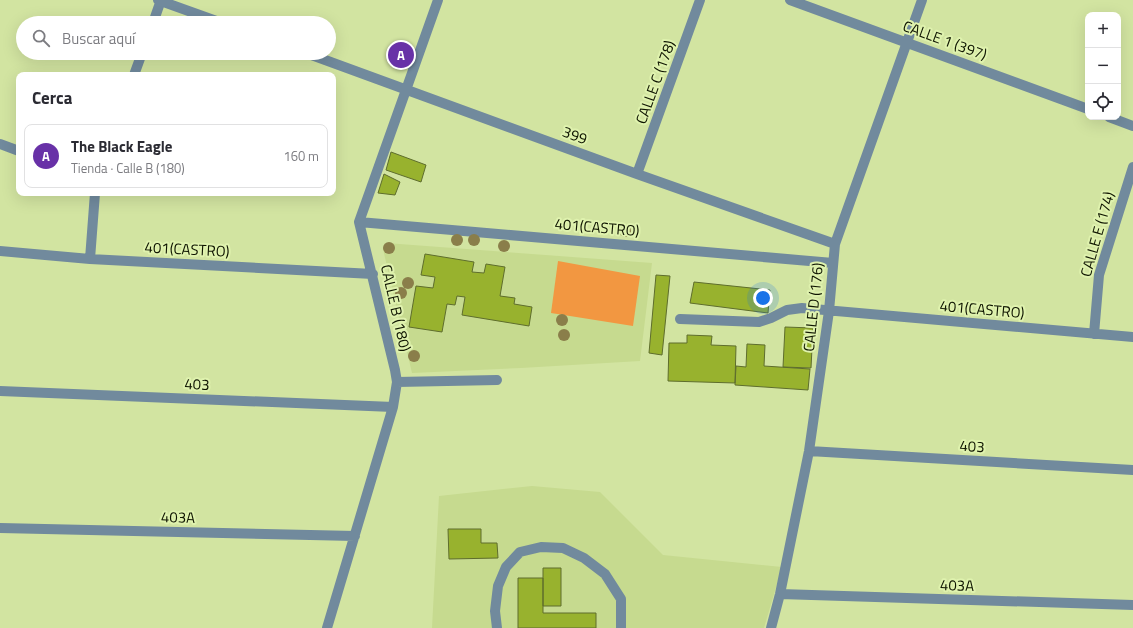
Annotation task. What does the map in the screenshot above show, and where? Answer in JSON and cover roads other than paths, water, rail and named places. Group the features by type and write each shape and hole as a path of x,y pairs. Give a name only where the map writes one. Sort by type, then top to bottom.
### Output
{"street":[{"path":"155,16 160,0 203,16"},
{"path":"359,222 438,0"},
{"name":"CALLE C (178)","path":"637,174 700,0"},
{"name":"CALLE 1 (397)","path":"790,0 1085,108"},
{"name":"CALLE D (176)","path":"771,628 780,594 810,451 829,311 835,244 922,0"},
{"path":"135,72 139,60"},
{"name":"399","path":"325,60 637,174 835,244"},
{"path":"1117,120 1133,126"},
{"path":"0,144 16,149"},
{"name":"CALLE E (174)","path":"1094,334 1099,275 1133,167"},
{"path":"90,259 96,196"},
{"name":"401(CASTRO)","path":"359,222 833,263"},
{"name":"CALLE B (180)","path":"328,628 393,407 397,382 396,370 359,222"},
{"name":"401(CASTRO)","path":"0,251 90,259 373,274"},
{"name":"401(CASTRO)","path":"680,318 760,322 787,310 802,308 1133,337"},
{"path":"397,382 497,380"},
{"name":"403","path":"0,391 393,407"},
{"name":"403","path":"810,451 1133,470"},
{"name":"403A","path":"0,528 355,536"},
{"path":"497,628 495,611 498,586 506,567 520,552 541,547 563,548 584,558 605,574 620,599 621,628"},
{"name":"403A","path":"780,594 1133,605"}],"place":[{"name":"The Black Eagle","path":"401,55"}]}
